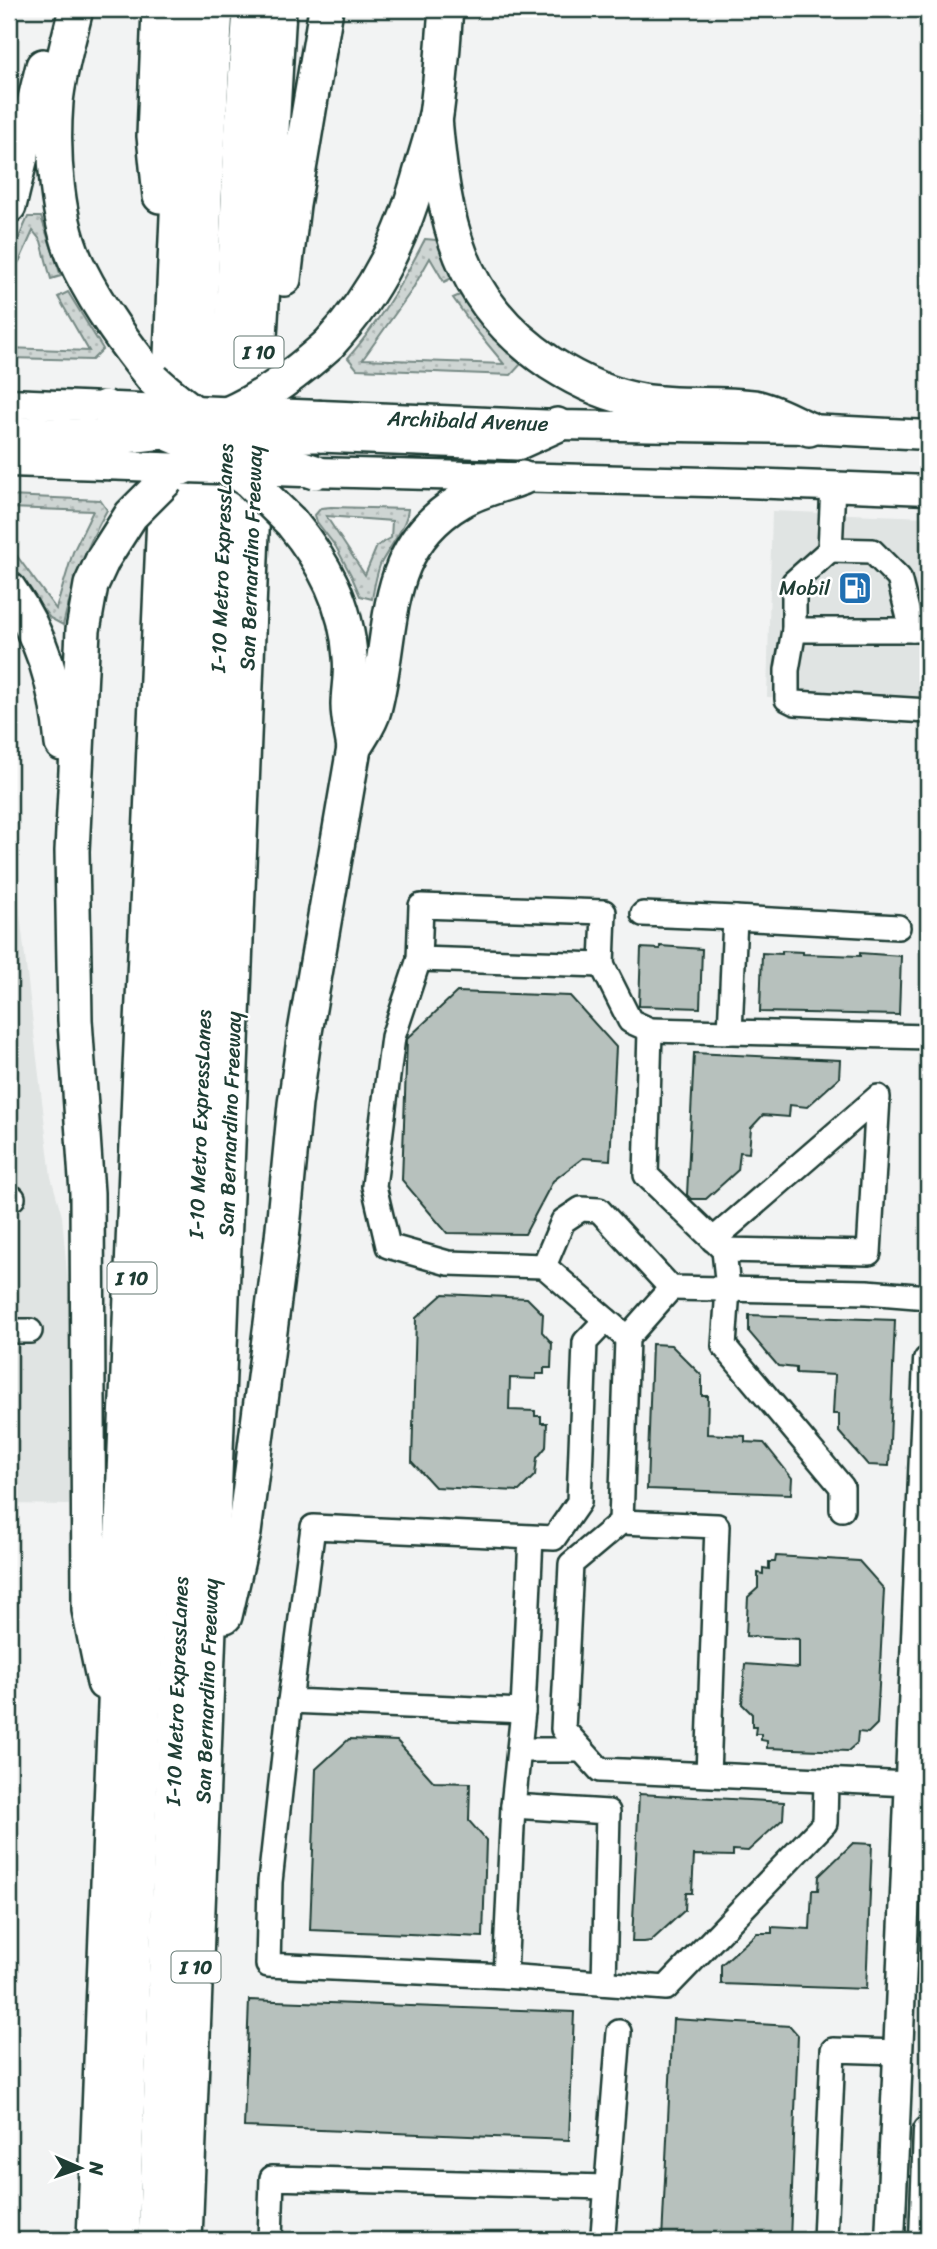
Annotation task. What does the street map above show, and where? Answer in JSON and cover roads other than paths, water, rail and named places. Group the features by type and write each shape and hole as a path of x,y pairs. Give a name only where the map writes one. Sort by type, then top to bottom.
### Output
{"highway":[{"path":"9,206 56,9"},
{"path":"76,9 56,100 55,143 63,216 79,268 104,313 154,380 208,439 291,522 323,565 345,619 351,658 348,706 354,748 303,1044 282,1238 244,1533 207,1693"},
{"path":"159,9 154,136 172,317"},
{"name":"I 10","path":"94,2240 186,9"},
{"name":"I-10 Metro ExpressLanes","path":"122,2240 205,197 216,9"},
{"name":"I-10 Metro ExpressLanes","path":"155,2240 224,497 250,9"},
{"name":"San Bernardino Freeway","path":"185,2240 259,367 279,9"},
{"path":"246,695 269,599 279,328 293,205 326,9"},
{"path":"114,1730 89,1610 88,1193 75,1020 72,851 83,630 92,586 103,559 131,515 208,439 275,389 328,344 350,322 372,290 391,257 406,222 435,118 446,9"},
{"path":"435,118 443,194 458,250 475,286 502,323 518,339 568,373 602,390 624,397 671,404 757,407 808,429"},
{"path":"9,433 208,439 293,436 321,425 517,443 557,425"},
{"path":"208,439 315,472"},
{"path":"354,748 374,712 394,595 405,561 414,544 439,516 463,500 522,478"},
{"path":"9,589 40,643 50,673 60,720 63,800 72,851"}],"main road":[{"path":"9,403 104,436"},
{"name":"Archibald Avenue","path":"557,425 808,429 928,435"},
{"path":"9,462 104,436 208,439"},
{"path":"315,472 928,490"},
{"path":"890,2240 928,1361"},
{"path":"924,2240 928,2131"}],"lane":[{"path":"830,550 832,486"},
{"path":"794,630 920,630 898,578 872,551 830,550 794,582 794,630 787,670 787,699 795,703 928,711"},
{"path":"627,1338 544,1266 448,1263 388,1246 374,1186 393,1037 419,959 421,906 604,912 602,965 630,1021 650,1030 928,1037"},
{"path":"643,914 898,927"},
{"path":"730,1032 734,918"},
{"path":"419,959 602,965"},
{"path":"650,1030 646,1175 719,1245 728,1289 724,1346 842,1486 842,1509"},
{"path":"719,1245 878,1097 867,1292"},
{"path":"544,1266 563,1221 581,1209 599,1209 671,1288 867,1292 928,1297"},
{"path":"719,1245 869,1253"},
{"path":"621,1522 627,1338 671,1288"},
{"path":"505,1976 513,1807 542,1538 579,1502 585,1342 606,1320"},
{"path":"708,1775 717,1526 621,1522 571,1564 563,1728 600,1770 708,1775 826,1780 911,1784"},
{"path":"583,1553 542,1538 313,1527 270,1882 268,1965 666,1987 825,1824 826,1780"},
{"path":"290,1702 523,1711"},
{"path":"520,1750 580,1749"},
{"path":"513,1807 608,1812 604,1983"},
{"path":"605,2240 603,2234 606,2187 619,2032"},
{"path":"825,2240 833,2050 899,2052"},
{"path":"270,2240 272,2178 606,2187"}],"place":[{"name":"Mobil","path":"855,588"}]}
